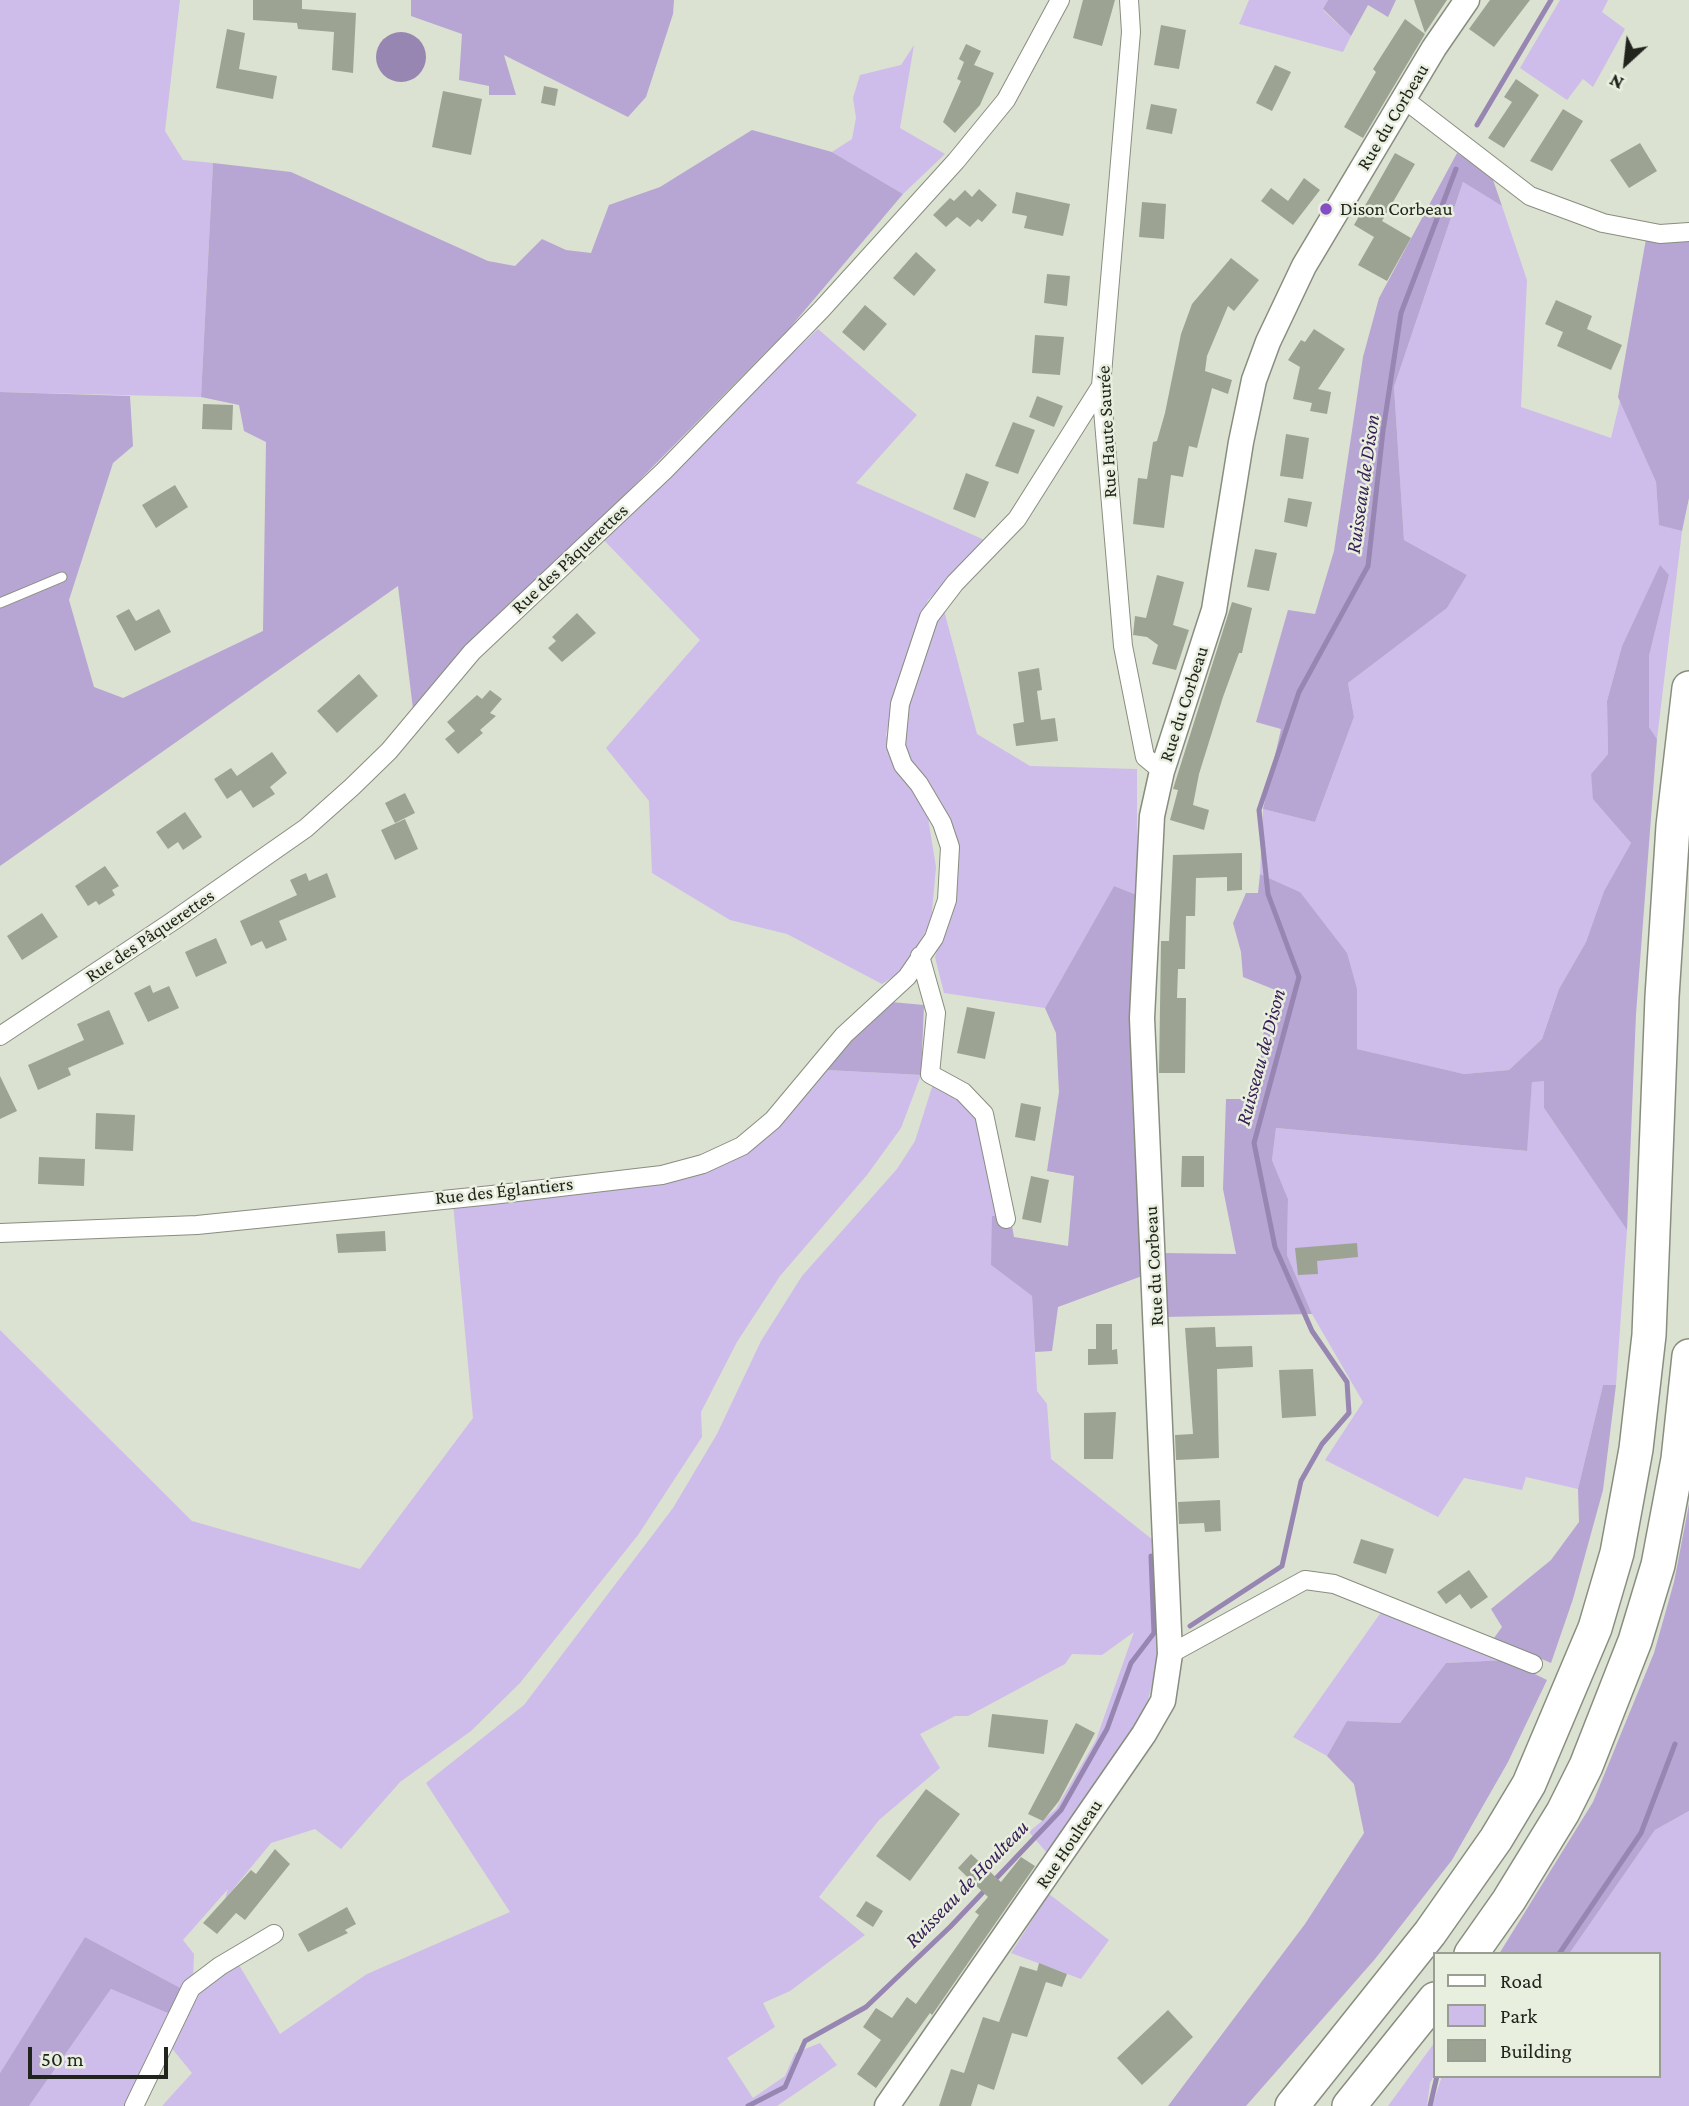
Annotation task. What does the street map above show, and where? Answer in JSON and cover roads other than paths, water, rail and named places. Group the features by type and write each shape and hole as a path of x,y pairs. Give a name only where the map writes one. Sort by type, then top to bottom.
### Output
{"highway":[{"path":"1292,2106 1430,1933 1496,1839 1529,1784 1595,1628 1616,1553 1636,1449 1649,1335 1662,997 1673,826 1689,688"},
{"path":"1472,1952 1509,1900 1563,1812 1586,1766 1635,1641 1658,1565 1678,1459 1689,1356"},
{"path":"1349,2106 1434,2000"}],"street":[{"name":"Rue des Pâquerettes","path":"0,1036 173,921 306,828 389,751 472,652 664,471 821,310 956,161 1006,100 1060,0"},
{"name":"Rue Haute Saurée","path":"1129,0 1131,32 1101,386 1123,646 1145,757 1162,771"},
{"name":"Rue du Corbeau","path":"1166,1553 1142,1018 1152,816 1162,771 1214,610 1241,442 1264,355 1304,266 1467,0"},
{"path":"1404,99 1531,196 1602,223 1660,234 1689,232"},
{"name":"Rue des Églantiers","path":"0,1233 197,1225 662,1175 704,1164 742,1146 773,1120 844,1035 907,977 933,938 947,900 950,847 942,823 919,784 903,765 896,746 900,704 929,617 955,583 1017,519 1101,386"},
{"path":"920,956 936,1013 930,1074 963,1092 984,1114 1006,1219"},
{"name":"Rue Houlteau","path":"887,2106 1144,1734 1163,1701 1170,1654 1166,1553"},
{"path":"1170,1654 1305,1580 1334,1584 1533,1664"},
{"path":"134,2106 191,1988 220,1966 274,1934"}],"lane":[{"path":"0,603 62,577"}],"waterway":[{"name":"Ruisseau de Dison","path":"1477,125 1551,0"},
{"name":"Ruisseau de Dison","path":"1190,1626 1282,1566 1301,1481 1322,1444 1349,1413 1347,1382 1312,1331 1275,1247 1254,1143 1299,977 1268,894 1259,810 1299,692 1368,566 1383,431 1401,313 1456,169"},
{"name":"Ruisseau de Houlteau","path":"748,2106 785,2087 805,2041 866,2007 950,1927 1061,1810 1107,1729 1131,1663 1154,1633 1151,1556"},
{"path":"1560,1952 1641,1833 1675,1744"},
{"path":"1430,2106 1437,2078"}],"place":[{"name":"Dison Corbeau","path":"1326,209"}]}
